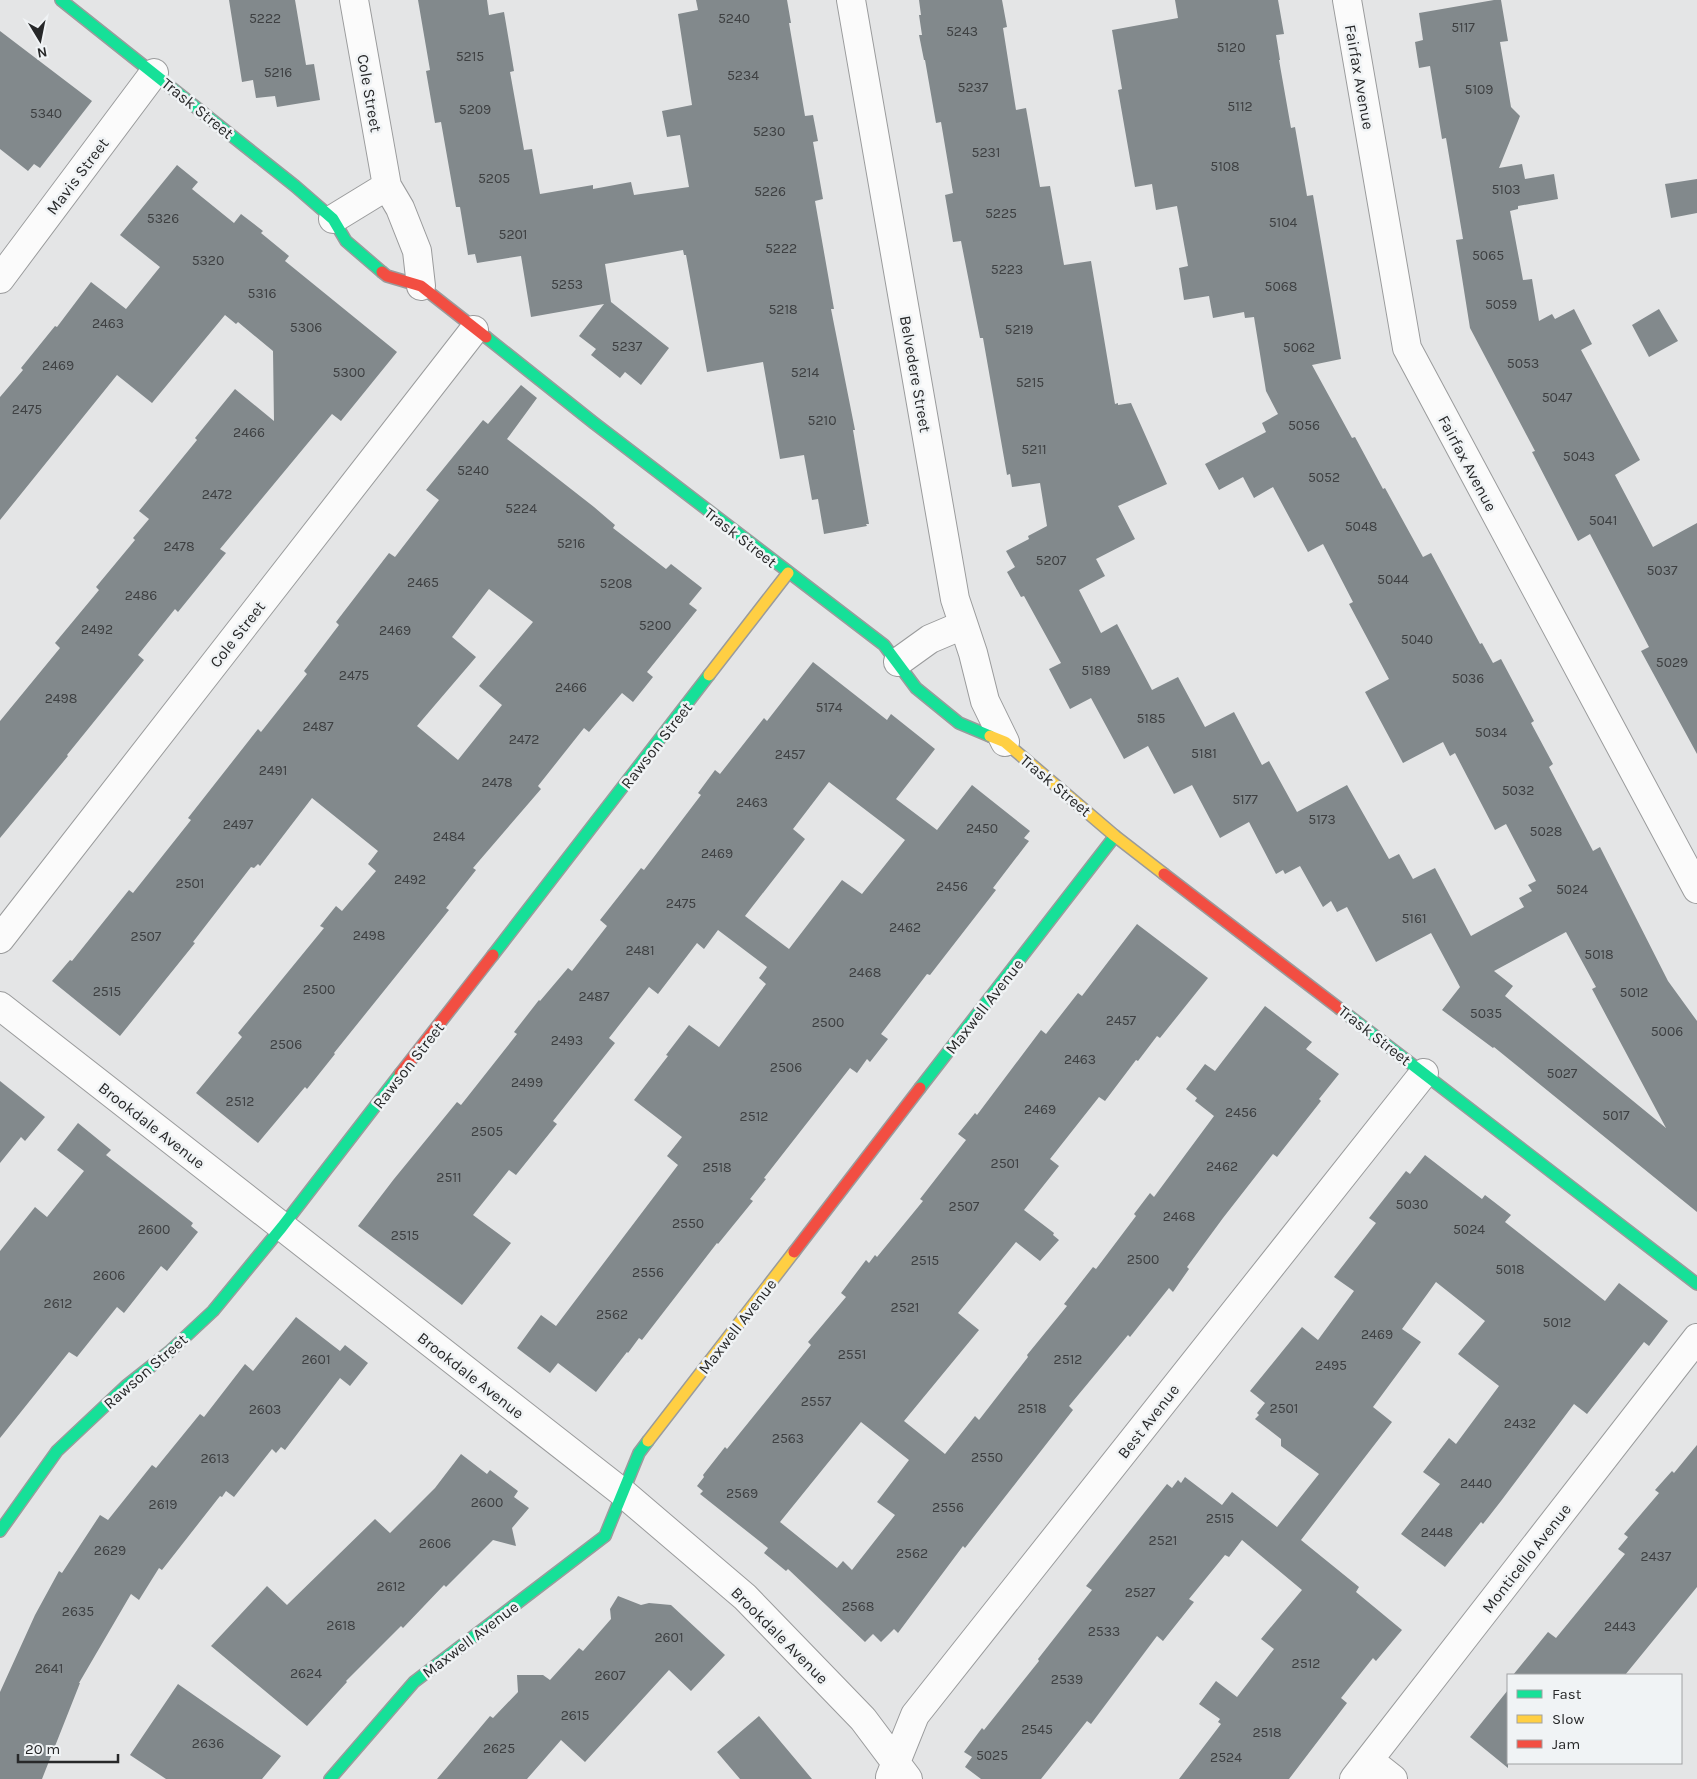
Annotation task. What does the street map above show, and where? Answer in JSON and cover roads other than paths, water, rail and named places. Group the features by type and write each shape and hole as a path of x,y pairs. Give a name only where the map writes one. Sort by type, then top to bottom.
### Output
{"street":[{"name":"Trask Street","path":"61,0 295,186 333,220 346,241 387,276 421,286 474,330 884,645 916,688 958,723 1005,742 1115,836 1697,1284"},
{"name":"Cole Street","path":"354,0 387,186"},
{"name":"Belvedere Street","path":"851,0 955,599 973,653 985,701 1005,742"},
{"name":"Fairfax Avenue","path":"1347,0 1407,348 1697,889"},
{"name":"Mavis Street","path":"0,279 154,73"},
{"path":"333,220 387,186 400,208 418,252 421,286"},
{"name":"Cole Street","path":"0,939 474,330"},
{"name":"Rawson Street","path":"0,1531 57,1450 126,1386 169,1352 213,1311 282,1227 788,573"},
{"path":"898,662 930,639 963,625"},
{"name":"Maxwell Avenue","path":"330,1779 414,1682 606,1536 639,1453 1115,836"},
{"name":"Brookdale Avenue","path":"0,1006 623,1493 746,1597 862,1719 898,1774"},
{"name":"Best Avenue","path":"898,1774 915,1716 1424,1073"},
{"name":"Monticello Avenue","path":"1362,1770 1697,1338"},
{"path":"1362,1770 1393,1779"}]}
